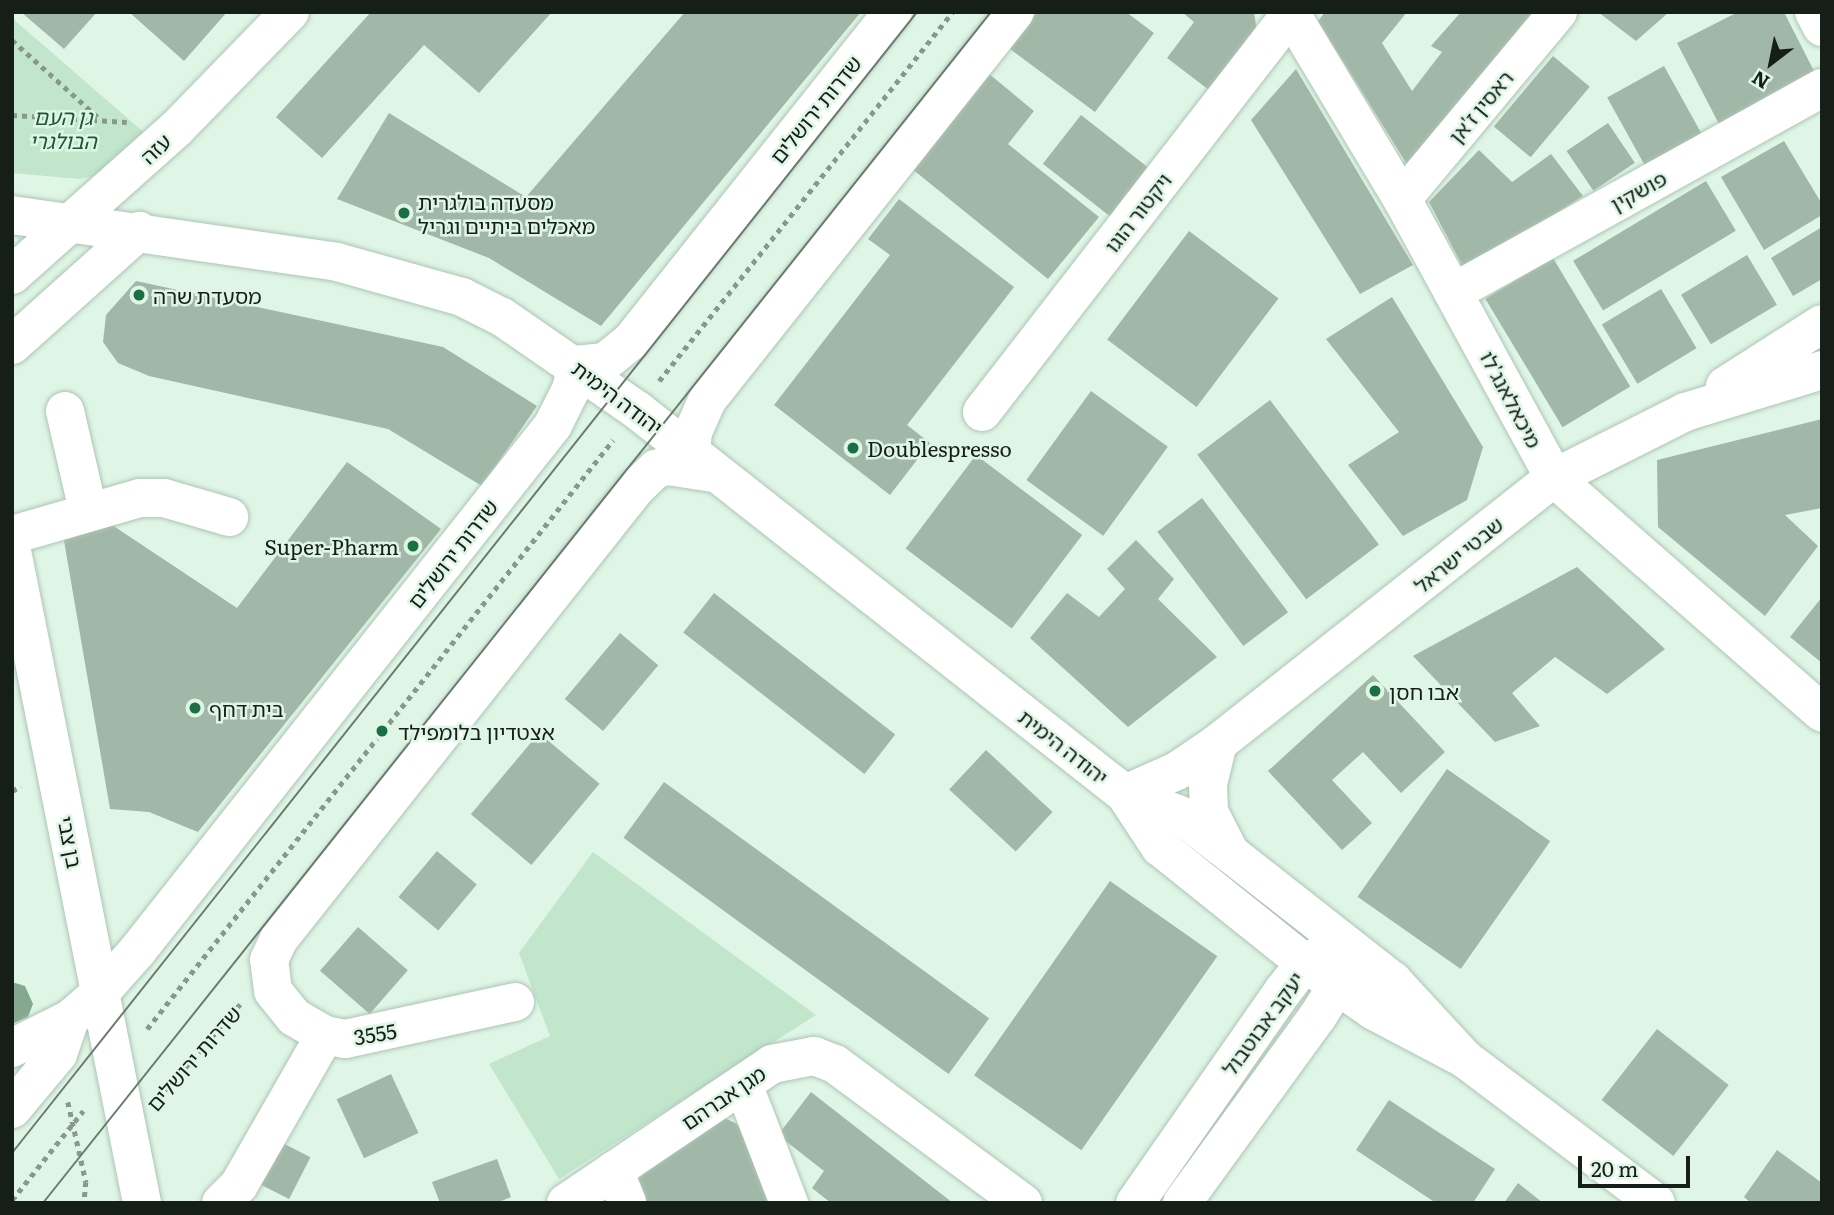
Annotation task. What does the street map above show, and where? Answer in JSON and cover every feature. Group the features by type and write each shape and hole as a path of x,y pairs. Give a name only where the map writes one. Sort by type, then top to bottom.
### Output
{"street":[{"name":"עזה","path":"12,275 177,128 290,12"},
{"name":"שדרות ירושלים","path":"12,1110 64,1036 554,425 572,387 575,365 605,362 631,341 893,12"},
{"path":"268,970 279,939 636,488 656,470 668,466 704,464 693,432 708,399 1015,12"},
{"name":"ראסין ז'אן","path":"1402,199 1558,12"},
{"path":"1814,12 1822,27"},
{"name":"מיכאלאנג'לו","path":"1291,13 1402,199 1554,478 1822,713"},
{"name":"ויקטור הוגו","path":"982,412 1291,13"},
{"name":"פושקין","path":"1454,292 1822,88"},
{"name":"יהודה הימית","path":"12,215 72,221 337,262 462,297 502,317 637,410 1125,794 1180,815 1231,854 1393,981 1465,1059"},
{"path":"12,345 139,231"},
{"path":"1685,412 1822,324"},
{"name":"שבטי ישראל","path":"1125,794 1177,771 1218,743 1554,478 1685,412 1822,370"},
{"path":"65,411 88,511"},
{"path":"12,535 140,498 164,498 229,517"},
{"name":"בן צבי","path":"12,551 142,1203"},
{"path":"1218,743 1208,784 1209,812 1213,827 1231,854"},
{"name":"יהודה הימית","path":"1125,794 1160,847 1336,987 1465,1059 1656,1203"},
{"name":"יעקב אבוטבול","path":"1135,1203 1305,963 1345,942"},
{"name":"יעקב אבוטבול","path":"1182,1203 1336,987 1345,942"},
{"name":"3555","path":"268,970 272,992 282,1004 325,1035 365,1038 514,1002"},
{"path":"221,1203 239,1185 325,1035"},
{"path":"12,1048 64,1036"},
{"name":"מגן אברהם","path":"566,1203 620,1186 743,1084 772,1064 796,1056 814,1056 835,1064 1023,1203"},
{"path":"743,1084 789,1203"}],"path":[{"path":"12,1200 953,12"},
{"path":"12,40 101,119 12,115"},
{"name":"שדרות ירושלים","path":"128,1133 268,970"},
{"path":"64,1036 73,1124 86,1182 84,1203"}],"green space":[{"name":"גן העם הבולגרי","path":"12,18 147,135 100,175 79,179 12,173"},
{"path":"593,852 816,1015 559,1179 489,1064 550,1036 519,953"}],"shaded area":[{"path":"12,982 25,986 33,1004 28,1017 12,1024"}],"building":[{"path":"21,12 97,12 64,49"},
{"path":"129,12 227,12 184,61"},
{"path":"371,12 552,12 479,93 424,45 322,158 276,117"},
{"path":"685,12 861,12 601,326 489,258 337,199 389,113 526,197"},
{"path":"1037,12 1126,12 1154,33 1095,112 1010,49"},
{"path":"1182,12 1254,12 1257,32 1213,93 1167,58 1194,22"},
{"path":"1325,12 1407,12 1382,43 1412,91 1442,52 1431,46 1461,12 1534,12 1408,166 1318,21"},
{"path":"1598,12 1669,12 1636,41"},
{"path":"1738,12 1784,12 1816,75 1719,124 1677,43"},
{"path":"1553,56 1590,87 1531,157 1494,126"},
{"path":"1664,66 1702,135 1645,167 1607,98"},
{"path":"1296,69 1413,265 1360,294 1251,120"},
{"path":"988,73 1034,111 1008,144 1099,217 1048,279 911,168"},
{"path":"1081,115 1149,168 1111,217 1043,164"},
{"path":"1608,123 1635,163 1593,191 1567,151"},
{"path":"1784,141 1822,204 1822,215 1764,250 1721,177"},
{"path":"1479,150 1512,182 1551,154 1583,196 1465,271 1429,202"},
{"path":"1706,181 1736,231 1603,311 1573,261"},
{"path":"899,199 1014,287 907,425 930,443 890,495 774,405 890,255 868,239"},
{"path":"1822,227 1822,279 1793,296 1771,258"},
{"path":"1189,231 1278,298 1197,407 1107,340"},
{"path":"1747,255 1777,305 1711,344 1681,295"},
{"path":"1553,258 1630,387 1563,427 1485,299"},
{"path":"136,281 443,347 537,406 482,486 388,429 149,376 118,363 103,342 106,315"},
{"path":"1661,289 1697,348 1637,384 1602,325"},
{"path":"1392,297 1483,447 1467,500 1403,536 1348,465 1399,432 1326,339"},
{"path":"1091,391 1168,447 1103,536 1026,480"},
{"path":"1270,400 1379,545 1306,599 1197,455"},
{"path":"1822,419 1822,508 1785,515 1818,546 1765,616 1658,527 1657,460"},
{"path":"976,455 1082,535 1012,628 906,548"},
{"name":"בית דחף","path":"347,462 441,529 198,832 149,812 110,809 62,529 103,519 237,608"},
{"path":"1202,498 1288,612 1243,646 1157,532"},
{"path":"1136,540 1174,579 1158,599 1217,657 1128,727 1030,638 1067,593 1099,617 1125,589 1107,569"},
{"path":"1577,567 1665,649 1607,694 1555,657 1512,693 1540,726 1495,742 1413,656"},
{"path":"714,593 895,735 864,774 683,632"},
{"path":"1822,597 1822,663 1790,637"},
{"path":"620,633 658,665 603,731 565,699"},
{"path":"1373,675 1445,752 1401,793 1363,752 1332,780 1372,823 1342,850 1268,771"},
{"path":"539,733 600,784 531,865 471,814"},
{"path":"986,750 1053,812 1016,852 949,789"},
{"path":"1447,769 1550,841 1461,969 1358,897"},
{"path":"664,782 989,1018 949,1074 623,838"},
{"path":"437,851 477,884 438,930 398,897"},
{"path":"1110,881 1217,956 1081,1150 974,1075"},
{"path":"358,927 408,970 370,1014 320,971"},
{"path":"1657,1029 1729,1085 1673,1156 1602,1100"},
{"path":"391,1074 418,1133 364,1158 337,1099"},
{"path":"811,1092 953,1203 831,1203 812,1188 824,1171 778,1135"},
{"path":"1389,1100 1495,1169 1473,1203 1436,1203 1356,1150"},
{"path":"718,1115 754,1132 778,1203 645,1203 636,1180"},
{"path":"257,1130 310,1157 289,1199 236,1172"},
{"path":"1777,1150 1822,1183 1822,1203 1751,1203 1744,1197"},
{"path":"497,1159 511,1197 496,1203 440,1203 432,1182"},
{"path":"1518,1183 1543,1203 1504,1203"}],"tram line":[{"path":"12,1153 917,12"},
{"path":"43,1203 991,12"}],"place":[{"name":"מסעדה בולגרית מאכלים ביתיים וגריל","path":"404,213"},
{"name":"מסעדת שרה","path":"139,295"},
{"name":"Doublespresso","path":"853,448"},
{"name":"Super-Pharm","path":"413,546"},
{"name":"אבו חסן","path":"1375,691"},
{"name":"בית דחף","path":"195,708"},
{"name":"אצטדיון בלומפילד","path":"382,731"}]}
